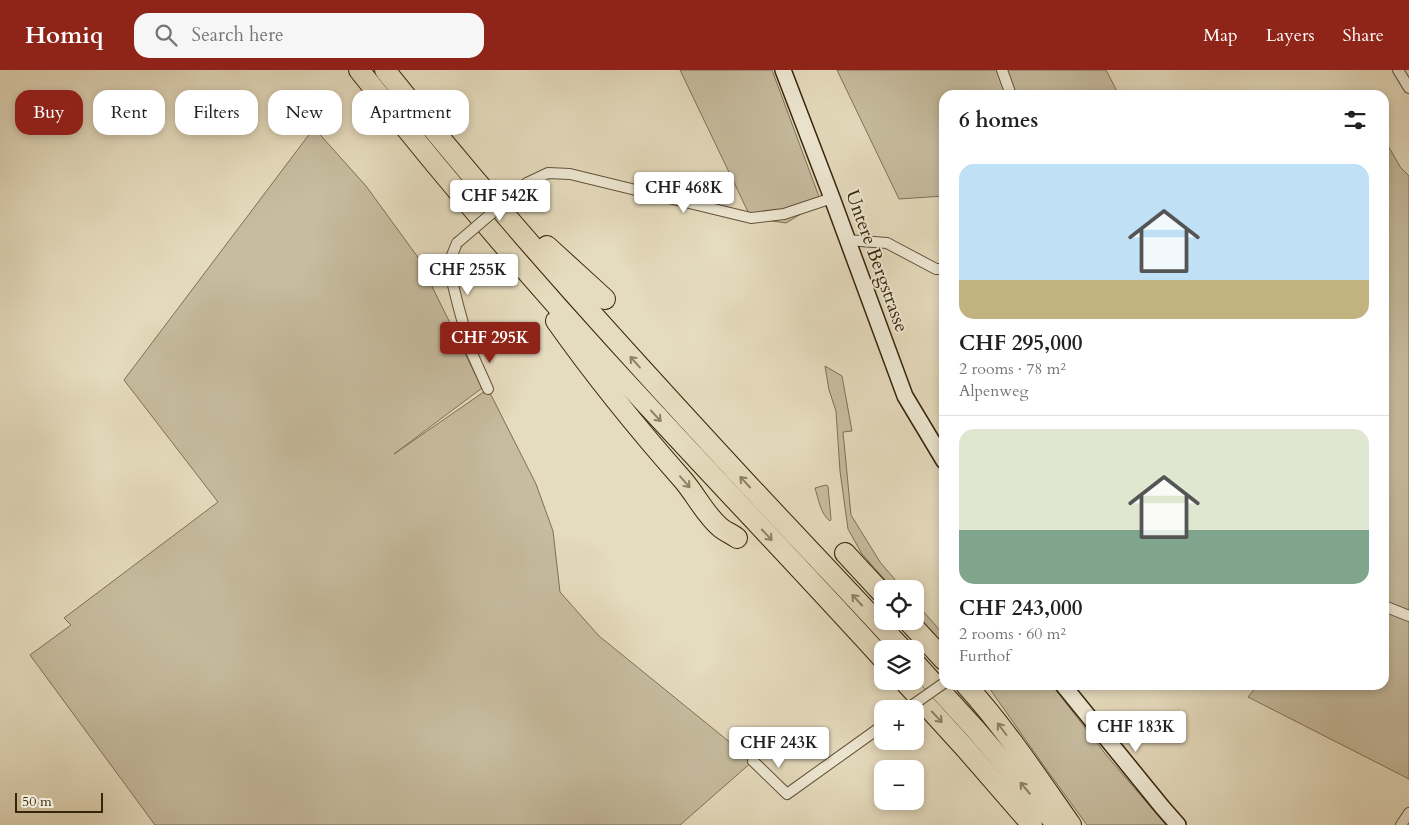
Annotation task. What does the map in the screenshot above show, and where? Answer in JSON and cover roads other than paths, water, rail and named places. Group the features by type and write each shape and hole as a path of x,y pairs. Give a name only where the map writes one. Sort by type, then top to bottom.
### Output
{"highway":[{"path":"359,70 495,236 633,390 874,649"},
{"path":"385,70 521,233 644,371 894,640"},
{"path":"461,163 605,299"},
{"path":"495,236 602,383 648,440 693,491 703,508 721,528 737,538"},
{"path":"845,553 874,585"},
{"path":"916,630 939,655"},
{"path":"924,673 939,689"},
{"path":"912,690 1032,825"},
{"path":"940,690 1057,825"},
{"path":"970,690 1016,748 1071,825"}],"main road":[{"name":"Untere Bergstrasse","path":"783,70 905,396 939,450"},
{"path":"1067,690 1156,801 1178,825"}],"street":[{"path":"1002,70 1009,90"},
{"path":"1398,70 1409,88"},
{"path":"488,389 470,349 448,264 457,243 527,183 548,173 570,174 751,218 784,214 832,198"},
{"path":"847,240 887,244 939,268"},
{"path":"1389,608 1409,616"},
{"path":"920,700 939,687"},
{"path":"753,761 787,794 874,732"},
{"path":"1401,825 1409,813"}]}
